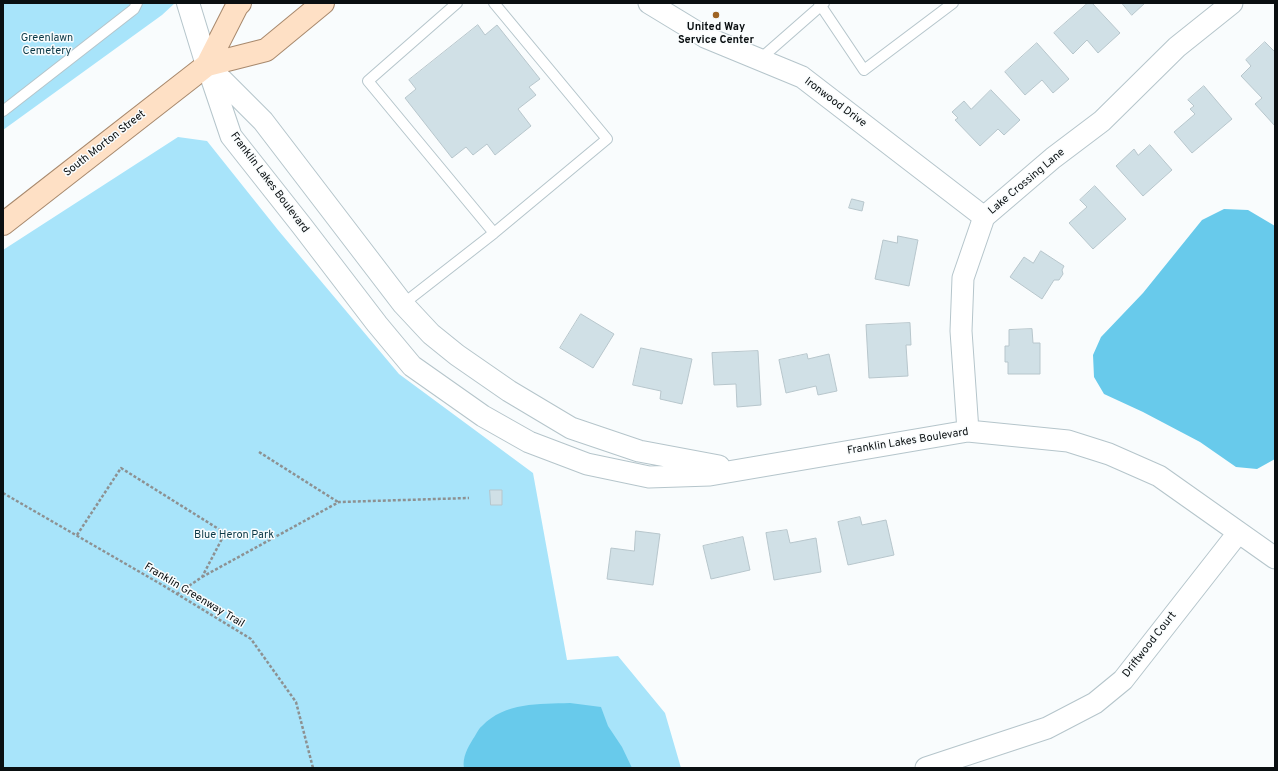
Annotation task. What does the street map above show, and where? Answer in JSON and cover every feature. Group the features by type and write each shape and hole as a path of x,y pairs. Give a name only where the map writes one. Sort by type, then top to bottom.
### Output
{"main road":[{"path":"207,65 237,6 240,3"},
{"path":"207,65 266,50 323,3"},
{"name":"South Morton Street","path":"3,224 207,65"}],"street":[{"path":"188,3 207,65"},
{"name":"Ironwood Drive","path":"650,3 705,37 802,77 984,217"},
{"name":"Lake Crossing Lane","path":"968,431 961,331 963,278 984,217 1053,158 1102,121 1177,47 1232,3"},
{"name":"Franklin Lakes Boulevard","path":"207,65 262,121 403,304 431,334 457,355 509,391 571,428 639,451 706,464 749,469"},
{"name":"Franklin Lakes Boulevard","path":"207,65 231,136 377,324 412,366 483,416 536,445 587,464 649,477 710,475 968,431 1068,441 1109,454 1159,476 1275,558"},
{"path":"302,226 328,207"},
{"path":"377,324 403,304"},
{"name":"Driftwood Court","path":"926,768 1046,728 1095,703 1124,680 1238,533"}],"lane":[{"path":"3,111 134,9 137,3"},
{"path":"457,3 368,81 494,232"},
{"path":"403,304 608,139 494,3"},
{"path":"759,60 822,4 864,70 953,3"}],"path":[{"path":"259,452 339,502"},
{"path":"77,535 121,468 225,533 202,577"},
{"name":"Franklin Greenway Trail","path":"3,493 177,594 250,640 296,702 313,768"},
{"path":"177,594 202,577 339,502 469,498"}],"green space":[{"name":"Greenlawn Cemetery","path":"3,3 175,3 162,15 3,130"},
{"name":"Blue Heron Park","path":"178,137 207,141 278,230 399,374 533,473 567,660 618,656 665,713 681,768 3,768 3,250"}],"shaded area":[{"path":"1224,209 1248,210 1275,226 1275,459 1257,469 1236,467 1200,442 1143,412 1104,394 1094,377 1093,355 1101,337 1143,293 1202,220"},
{"path":"570,703 601,707 608,726 622,747 632,768 464,768 465,757 469,746 479,729 491,718 512,708 535,704"}],"building":[{"path":"1088,3 1092,3 1120,33 1098,53 1087,40 1073,54 1054,33"},
{"path":"1122,3 1145,3 1132,15"},
{"path":"478,25 485,35 497,25 540,79 529,87 536,95 518,109 531,126 495,155 487,144 473,155 466,147 452,158 405,98 416,89 409,80"},
{"path":"1265,42 1275,52 1275,126 1255,104 1262,98 1241,76 1251,66 1246,60"},
{"path":"1037,43 1069,79 1053,93 1042,80 1025,95 1005,72"},
{"path":"1204,86 1232,119 1192,153 1174,132 1195,114 1190,109 1194,106 1188,100"},
{"path":"991,90 1020,120 1004,135 998,129 980,146 955,120 958,118 952,112 964,101 971,109"},
{"path":"1150,145 1172,170 1143,196 1116,166 1134,149 1138,155"},
{"path":"1095,186 1126,219 1093,249 1069,223 1087,207 1080,200"},
{"path":"852,199 864,202 862,211 849,208"},
{"path":"898,236 918,240 909,286 875,279 883,240 897,243"},
{"path":"1041,251 1064,266 1062,270 1063,274 1059,280 1054,280 1042,299 1010,277 1024,257 1033,263"},
{"path":"581,314 614,334 593,368 560,348"},
{"path":"910,323 911,345 906,345 908,376 869,378 866,325"},
{"path":"1032,329 1033,343 1040,343 1040,374 1008,374 1008,362 1005,362 1005,346 1009,346 1009,330"},
{"path":"641,348 692,359 682,404 660,399 661,391 633,385"},
{"path":"758,351 761,405 737,407 736,384 714,385 712,353"},
{"path":"807,354 808,359 829,354 837,391 818,395 816,386 786,393 779,360"},
{"path":"490,490 502,490 502,505 491,505"},
{"path":"860,517 862,525 886,520 894,555 848,565 838,522"},
{"path":"787,530 790,543 816,538 821,572 774,580 766,533"},
{"path":"636,531 660,534 653,585 607,579 611,548 634,551"},
{"path":"743,537 750,570 711,579 703,546"}],"place":[{"name":"United Way Service Center","path":"716,15"}]}
